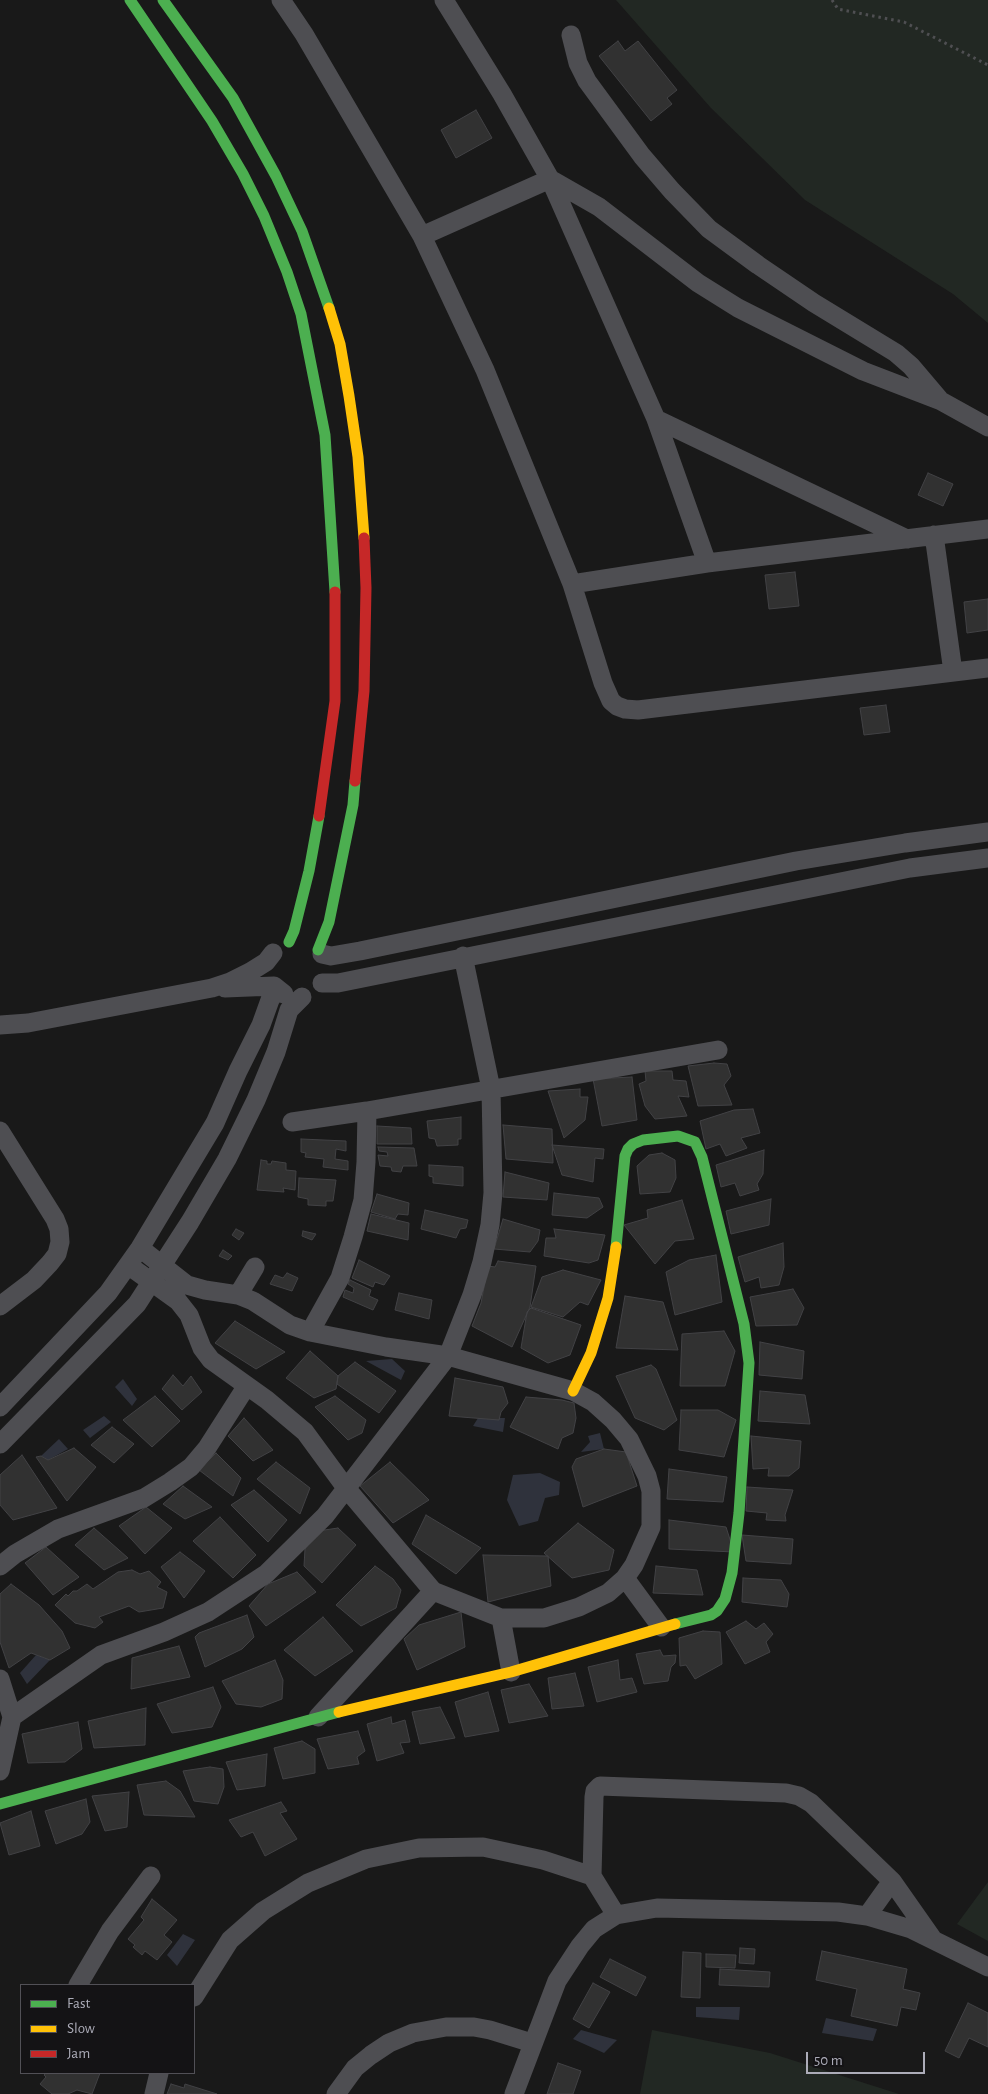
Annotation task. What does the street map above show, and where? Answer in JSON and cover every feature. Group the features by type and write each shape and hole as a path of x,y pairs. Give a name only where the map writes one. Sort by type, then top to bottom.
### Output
{"street":[{"path":"130,0 212,121 244,174 264,216 301,314 325,435 335,580 335,701 324,786 314,843 294,931 289,942"},
{"path":"0,1444 137,1304 227,1159 256,1100 276,1052 289,1010 302,997 314,992 322,983 326,969 320,952 329,922 353,805 364,691 366,588 358,457 340,344 326,294 302,231 276,176 233,98 163,0"},
{"path":"281,0 304,34 422,236 485,370 572,584 611,701 625,709 638,710 988,668"},
{"path":"444,0 502,94 550,179 656,419 707,563"},
{"path":"571,36 578,63 587,81 642,156 672,191 709,229 758,266 814,303 896,352 911,366 941,401"},
{"path":"422,236 550,179"},
{"path":"550,179 599,207 698,283 738,308 863,371 941,401 988,427"},
{"path":"656,419 907,539"},
{"path":"572,584 707,563 988,529"},
{"path":"934,535 953,672"},
{"path":"0,1025 28,1023 212,988 250,972 266,962 280,946 289,942 305,941 320,952 331,956 796,861 905,843 988,832"},
{"path":"322,983 338,983 464,956 910,868 988,858"},
{"path":"273,953 269,964 269,975 275,988 284,995 302,997"},
{"path":"12,1717 101,1655 173,1628 208,1612 266,1574 325,1516 448,1356 472,1295 482,1262 490,1225 493,1174 491,1089 464,956"},
{"path":"212,988 275,988"},
{"path":"0,1407 108,1293 140,1248 215,1123 261,1025 275,988"},
{"path":"292,1122 367,1111 718,1050"},
{"path":"310,1332 340,1278 353,1238 362,1200 366,1162 367,1111"},
{"path":"0,1131 55,1219 59,1229 60,1242 57,1254 50,1263 34,1280 0,1306"},
{"path":"0,1804 318,1717 511,1672 711,1615 720,1608 725,1598 732,1572 739,1514 749,1363 744,1324 702,1157 695,1142 690,1139 678,1136 643,1140 628,1149 624,1162 613,1271 608,1298 591,1353 573,1391"},
{"path":"128,1265 178,1301 189,1316 202,1348 211,1360 246,1387 267,1400 305,1432 346,1488 433,1590 501,1618 544,1618 561,1613 608,1593 625,1578 639,1556 651,1527 651,1491 647,1476 629,1439 613,1420 593,1402 573,1391 448,1356 386,1347 310,1332 290,1325 253,1301 238,1295 187,1285 140,1248"},
{"path":"238,1295 255,1267"},
{"path":"189,1316 205,1290"},
{"path":"0,1566 14,1554 58,1529 144,1498 191,1467 207,1448 246,1387"},
{"path":"625,1578 661,1628"},
{"path":"318,1717 433,1590"},
{"path":"501,1618 511,1672"},
{"path":"0,1679 12,1717 0,1771"},
{"path":"616,1915 592,1876 594,1797 597,1788 604,1785 793,1794 808,1801 831,1821 892,1881 933,1939"},
{"path":"195,1995 230,1940 263,1911 308,1882 366,1859 420,1848 483,1847 543,1860 592,1876"},
{"path":"79,1984 110,1931 151,1876"},
{"path":"867,1916 892,1881"},
{"path":"514,2094 550,1995 570,1959 599,1924 616,1915 657,1908 838,1912 867,1916 898,1924 933,1939 988,1967"},
{"path":"336,2094 355,2068 371,2055 390,2043 413,2033 436,2028 474,2027 532,2043"},
{"path":"154,2094 159,2074"}],"path":[{"path":"832,0 838,9 904,22 988,65"}],"shaded area":[{"path":"616,0 988,0 988,323 953,294 805,200 711,108"},
{"path":"392,1359 405,1371 401,1380 366,1361"},
{"path":"123,1379 137,1399 132,1406 115,1387"},
{"path":"104,1416 111,1422 90,1438 83,1430"},
{"path":"478,1418 505,1418 503,1432 473,1426"},
{"path":"600,1433 604,1449 581,1452 590,1442 588,1436"},
{"path":"59,1439 68,1449 48,1460 41,1456"},
{"path":"540,1473 560,1482 559,1495 545,1498 538,1521 519,1526 507,1500 513,1475"},
{"path":"36,1655 50,1660 27,1684 20,1673"},
{"path":"988,1882 988,1941 957,1924"},
{"path":"183,1934 195,1940 177,1966 167,1955"},
{"path":"696,2007 740,2007 739,2020 696,2017"},
{"path":"826,2018 877,2029 873,2041 822,2033"},
{"path":"581,2030 617,2040 604,2053 573,2039"},
{"path":"652,2030 770,2053 899,2094 640,2094"}],"building":[{"path":"618,41 625,51 638,41 677,90 667,98 672,104 651,121 599,56"},
{"path":"476,110 492,138 456,158 441,130"},
{"path":"928,473 953,484 943,506 918,495"},
{"path":"795,572 799,606 769,609 765,575"},
{"path":"988,599 988,630 967,633 964,602"},
{"path":"886,705 890,732 864,735 860,708"},
{"path":"714,1063 727,1064 731,1076 724,1085 732,1105 698,1106 688,1066"},
{"path":"645,1071 672,1071 673,1080 686,1081 689,1097 678,1096 687,1116 655,1119 645,1106 639,1084 646,1081"},
{"path":"632,1077 637,1120 602,1126 593,1079"},
{"path":"580,1089 580,1097 588,1097 585,1120 564,1138 548,1091"},
{"path":"753,1109 760,1133 741,1138 747,1148 726,1156 720,1144 706,1149 700,1121 734,1110"},
{"path":"461,1117 461,1139 458,1139 458,1145 437,1146 435,1139 429,1138 427,1121"},
{"path":"503,1125 552,1129 553,1163 506,1159"},
{"path":"377,1126 411,1128 412,1144 377,1144"},
{"path":"301,1139 346,1141 346,1151 336,1149 335,1159 348,1161 348,1170 323,1167 324,1159 305,1157 306,1153 301,1152"},
{"path":"552,1145 604,1149 603,1159 595,1158 593,1182 562,1175"},
{"path":"378,1147 414,1148 417,1166 403,1166 401,1172 392,1171 391,1167 380,1166 378,1155 388,1156 387,1152 379,1151"},
{"path":"764,1150 763,1174 757,1184 759,1190 740,1196 735,1183 721,1187 716,1165"},
{"path":"662,1153 675,1160 676,1178 670,1192 640,1194 637,1166 649,1155"},
{"path":"261,1160 267,1161 267,1164 271,1164 272,1161 286,1163 286,1170 296,1171 295,1190 283,1188 284,1192 257,1190"},
{"path":"429,1165 463,1167 463,1186 433,1183 433,1177 429,1176"},
{"path":"505,1172 549,1183 547,1200 503,1197"},
{"path":"299,1178 336,1180 333,1201 326,1201 326,1206 308,1205 308,1199 298,1197"},
{"path":"554,1193 599,1198 603,1207 587,1218 552,1215"},
{"path":"377,1194 409,1203 408,1215 398,1214 395,1219 371,1212"},
{"path":"771,1199 769,1225 731,1234 726,1211"},
{"path":"682,1200 694,1239 675,1241 655,1264 624,1225 648,1218 647,1210"},
{"path":"425,1210 468,1220 466,1228 460,1229 456,1238 421,1229"},
{"path":"371,1214 409,1223 408,1240 367,1231"},
{"path":"503,1219 540,1230 538,1241 530,1252 494,1249"},
{"path":"236,1229 244,1233 239,1240 232,1235"},
{"path":"554,1229 605,1235 598,1260 589,1263 544,1256 546,1238 556,1238"},
{"path":"303,1231 316,1234 312,1240 302,1236"},
{"path":"783,1243 784,1267 779,1285 761,1288 759,1277 745,1282 738,1257"},
{"path":"223,1250 232,1256 228,1260 219,1256"},
{"path":"716,1255 722,1302 675,1315 666,1272 689,1260"},
{"path":"359,1260 390,1276 384,1285 375,1282 373,1287 352,1278"},
{"path":"498,1261 536,1266 530,1307 512,1347 472,1326 481,1303 488,1266 495,1267"},
{"path":"563,1270 601,1280 588,1305 580,1302 563,1317 531,1307 542,1277"},
{"path":"287,1273 298,1278 292,1291 270,1284 275,1275 283,1278"},
{"path":"350,1280 371,1290 369,1296 378,1300 373,1310 343,1297 345,1290 353,1293 354,1288 348,1284"},
{"path":"793,1289 804,1308 797,1325 756,1326 750,1297"},
{"path":"399,1293 432,1300 429,1319 395,1310"},
{"path":"625,1296 663,1302 678,1350 616,1348"},
{"path":"531,1308 581,1325 570,1355 548,1363 521,1348 527,1312"},
{"path":"235,1321 285,1352 256,1369 215,1343"},
{"path":"724,1331 735,1351 725,1386 680,1386 682,1334"},
{"path":"760,1342 804,1351 802,1379 759,1375"},
{"path":"310,1351 338,1376 336,1389 314,1398 286,1378"},
{"path":"355,1362 396,1391 379,1413 337,1384 338,1376"},
{"path":"651,1365 656,1369 677,1420 664,1430 635,1418 616,1376"},
{"path":"173,1375 183,1386 191,1376 202,1392 182,1410 162,1389"},
{"path":"455,1378 503,1387 508,1403 501,1412 499,1420 449,1416"},
{"path":"760,1391 805,1395 810,1424 758,1421"},
{"path":"155,1396 180,1421 152,1447 123,1420"},
{"path":"335,1396 366,1420 362,1433 348,1440 315,1407"},
{"path":"526,1397 574,1403 576,1418 573,1433 562,1438 558,1449 510,1427"},
{"path":"681,1410 718,1410 736,1420 724,1457 679,1450"},
{"path":"244,1418 273,1450 253,1461 228,1436"},
{"path":"112,1427 134,1444 114,1463 91,1445"},
{"path":"751,1436 801,1441 799,1468 789,1476 768,1476 769,1468 753,1469"},
{"path":"74,1448 96,1467 67,1501 36,1457 41,1456 48,1460"},
{"path":"604,1449 626,1452 637,1486 583,1507 572,1467 576,1459"},
{"path":"216,1453 241,1478 233,1496 199,1470"},
{"path":"22,1455 57,1508 13,1520 0,1505 0,1475"},
{"path":"276,1462 310,1488 300,1514 257,1479"},
{"path":"390,1462 429,1500 393,1523 360,1486"},
{"path":"669,1469 727,1477 723,1502 667,1499"},
{"path":"183,1486 212,1507 185,1519 163,1504"},
{"path":"747,1487 793,1490 785,1515 786,1521 766,1520 767,1513 746,1511"},
{"path":"254,1490 287,1520 268,1542 231,1505"},
{"path":"146,1507 172,1528 145,1554 119,1526"},
{"path":"426,1515 481,1548 456,1574 412,1544"},
{"path":"220,1517 256,1555 233,1578 193,1541"},
{"path":"669,1520 726,1527 734,1552 669,1549"},
{"path":"578,1523 614,1550 609,1570 572,1578 544,1553"},
{"path":"94,1528 128,1558 104,1570 75,1545"},
{"path":"338,1528 356,1545 322,1583 304,1566 305,1549 318,1531"},
{"path":"742,1535 793,1539 791,1564 746,1561"},
{"path":"46,1547 79,1577 53,1595 25,1563"},
{"path":"180,1552 205,1571 184,1598 161,1567"},
{"path":"483,1555 548,1556 551,1586 488,1602"},
{"path":"375,1566 393,1579 401,1590 396,1608 361,1626 336,1605"},
{"path":"656,1566 697,1570 703,1595 653,1593"},
{"path":"132,1570 140,1574 149,1571 161,1582 157,1587 167,1592 163,1608 139,1612 129,1606 99,1617 103,1622 95,1628 75,1623 55,1605 66,1594 68,1596 73,1591 77,1591 87,1584 93,1589 118,1572"},
{"path":"297,1572 316,1592 266,1626 249,1606 268,1584"},
{"path":"743,1578 781,1580 789,1594 787,1607 742,1602"},
{"path":"11,1584 39,1605 62,1631 70,1648 50,1660 31,1653 9,1668 0,1642 0,1594"},
{"path":"461,1612 465,1647 417,1670 404,1639 419,1625"},
{"path":"247,1615 254,1637 242,1649 205,1667 195,1637 199,1633"},
{"path":"323,1617 353,1651 315,1676 284,1650"},
{"path":"746,1621 756,1629 764,1623 773,1634 766,1642 770,1652 745,1664 726,1632"},
{"path":"703,1631 720,1632 722,1664 695,1679 686,1665 680,1666 679,1638"},
{"path":"179,1646 190,1677 131,1689 132,1658"},
{"path":"660,1650 663,1656 676,1655 668,1681 644,1684 636,1654"},
{"path":"275,1660 283,1680 282,1699 261,1707 236,1704 222,1681"},
{"path":"618,1660 620,1680 632,1678 637,1692 597,1702 588,1667"},
{"path":"575,1673 584,1706 552,1709 548,1678"},
{"path":"529,1684 548,1716 509,1723 501,1690"},
{"path":"213,1687 221,1707 212,1727 172,1733 157,1704"},
{"path":"488,1692 499,1731 465,1737 455,1702"},
{"path":"440,1707 455,1738 420,1744 412,1712"},
{"path":"146,1708 145,1745 94,1748 88,1721"},
{"path":"391,1717 392,1724 405,1720 410,1742 400,1743 404,1753 377,1761 367,1724"},
{"path":"78,1722 82,1749 65,1762 28,1763 22,1734"},
{"path":"358,1731 365,1751 357,1757 359,1764 328,1769 317,1739"},
{"path":"302,1741 315,1749 315,1773 283,1779 274,1748"},
{"path":"267,1754 265,1786 237,1790 226,1762"},
{"path":"210,1767 223,1769 224,1787 218,1804 194,1801 183,1771"},
{"path":"166,1781 180,1791 195,1817 144,1815 137,1785"},
{"path":"129,1792 127,1827 105,1831 92,1796"},
{"path":"86,1799 90,1822 82,1834 56,1844 45,1811"},
{"path":"281,1802 287,1811 280,1813 297,1839 265,1856 253,1832 241,1837 229,1820"},
{"path":"31,1811 40,1846 9,1855 0,1823"},
{"path":"152,1899 177,1920 164,1935 172,1942 157,1960 145,1951 142,1955 133,1947 135,1945 128,1939 144,1920 141,1917"},
{"path":"740,1948 755,1949 754,1964 739,1963"},
{"path":"822,1951 907,1969 903,1989 920,1993 916,2010 901,2007 897,2026 851,2016 857,1989 816,1980"},
{"path":"683,1952 701,1953 700,1998 681,1997"},
{"path":"706,1954 736,1955 735,1968 706,1967"},
{"path":"610,1959 646,1977 636,1996 600,1977"},
{"path":"720,1969 770,1972 769,1987 719,1985"},
{"path":"593,1983 610,1992 589,2028 573,2019"},
{"path":"968,2003 988,2013 988,2047 969,2038 959,2058 945,2051"},
{"path":"558,2063 581,2071 573,2094 547,2094"},
{"path":"100,2074 92,2094 77,2090 68,2094 52,2094 40,2084 46,2077 44,2075"},
{"path":"171,2084 184,2088 185,2084 217,2094 167,2094"}],"traffic: fast":[{"path":"130,0 212,121 243,174 264,216 287,272 301,314 325,435 335,592"},
{"path":"163,0 233,98 276,176 302,231 329,308"},
{"path":"318,950 329,922 353,805 355,781"},
{"path":"289,942 294,931 309,871 319,816"},
{"path":"616,1247 625,1156 628,1149 633,1144 643,1140 678,1136 695,1142 702,1157 744,1324 749,1363 739,1513 732,1573 725,1599 717,1611 711,1615 675,1624"},
{"path":"0,1804 339,1712"}],"traffic: slow":[{"path":"329,308 340,344 349,396 358,457 364,538"},
{"path":"573,1391 591,1353 608,1298 616,1247"},
{"path":"339,1712 511,1672 675,1624"}],"traffic: jam":[{"path":"355,781 364,691 366,588 364,538"},
{"path":"319,816 335,701 335,592"}]}
